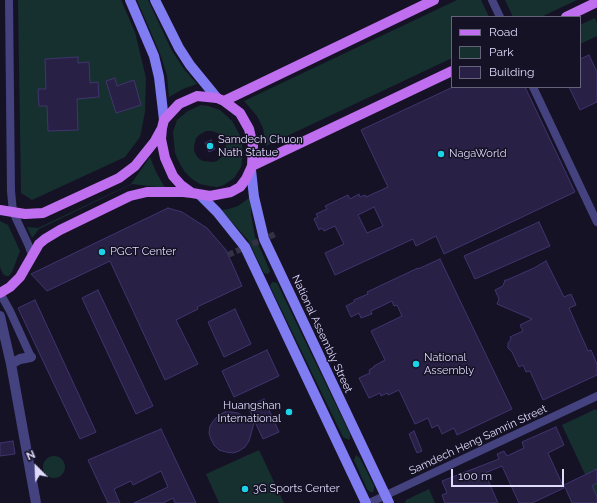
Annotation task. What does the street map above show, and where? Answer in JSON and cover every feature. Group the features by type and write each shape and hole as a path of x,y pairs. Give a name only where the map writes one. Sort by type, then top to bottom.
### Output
{"main road":[{"path":"130,0 154,56 159,77 163,124 162,148 168,166 181,185 196,194 217,212 245,247 368,503"},
{"path":"0,293 10,287 20,277 39,244 51,235 130,196 147,192 183,192 210,196 231,192 240,187 252,168 254,156 249,127 240,113 221,99 190,65 179,48 155,0"},
{"path":"0,210 33,214 43,213 119,178 135,166 155,141 163,124 179,104 197,96 221,99 434,0"},
{"path":"568,16 597,2"},
{"path":"252,168 451,71"},
{"name":"National Assembly Street","path":"252,168 254,197 264,239 387,499"}],"street":[{"path":"9,0 11,191 13,212 32,255"},
{"path":"492,0 500,16"},
{"path":"0,49 10,49"},
{"path":"533,88 597,222"},
{"path":"0,293 31,357 20,359 11,364"},
{"path":"0,316 11,364 36,503"},
{"name":"Samdech Heng Samrin Street","path":"368,503 387,499 597,396"}],"green space":[{"path":"18,0 121,0 135,32 146,78 145,112 140,137 125,157 32,200 21,193"},
{"path":"137,0 148,0 172,51 184,69 197,84 183,89 169,97 167,76 161,56"},
{"path":"457,0 481,0 489,16 451,16 451,58 266,146 263,128 257,116 244,101"},
{"path":"505,0 577,0 543,16 513,16"},
{"path":"595,18 597,23 597,36 581,44 581,25"},
{"path":"201,105 220,110 232,121 241,137 243,153 241,167 234,178 224,185 217,187 200,184 185,172 179,162 175,153 173,132 177,120 188,111","holes":["206,131 212,131 220,134 225,140 225,151 223,156 217,161 203,161 198,158 194,151 196,138"]},
{"path":"150,157 165,188 132,184 39,229 32,238 27,227 38,228 131,184"},
{"path":"249,198 251,199 251,214 255,237 270,271 268,274 264,273 248,240 222,211 238,206"},
{"path":"0,221 8,225 20,251 9,276 3,274 0,267"},
{"path":"272,282 277,283 350,434 349,440 343,437 270,286"},
{"path":"596,409 597,412 597,500 562,425"},
{"name":"3G Sports Center","path":"259,450 284,503 219,503 206,474"},
{"path":"356,455 360,458 374,486 373,492 370,492 367,489 354,460"},
{"path":"54,456 62,459 65,467 62,475 54,478 46,475 43,467 46,459"},
{"path":"429,489 435,503 405,503 406,500"}],"building":[{"path":"589,55 597,72 597,102 580,110 569,88 581,88 581,59"},
{"path":"78,57 78,63 89,62 90,83 98,82 99,97 77,99 78,130 48,131 47,106 39,106 38,89 46,89 45,59"},
{"path":"115,78 117,86 134,80 141,105 116,113 106,81"},
{"path":"451,88 525,88 575,192 444,254 436,236 416,246 413,239 335,275 325,253 344,244 335,226 324,231 322,228 319,230 314,219 318,217 316,214 327,209 325,206 348,195 350,199 359,194 360,197 365,195 366,197 388,187 361,130","holes":["374,207 383,226 367,233 358,215"]},
{"path":"211,140 215,149 209,152 205,143"},
{"path":"168,208 182,212 207,228 226,250 242,286 197,307 198,309 176,320 198,364 165,380 110,261 47,291 31,274"},
{"path":"539,222 550,246 475,279 464,256"},
{"path":"440,259 512,409 457,435 454,428 442,434 438,425 432,428 428,418 415,424 399,390 388,395 387,393 381,396 380,393 369,398 359,378 370,373 369,370 385,360 371,331 402,316 397,305 394,306 392,301 371,311 372,314 361,318 359,313 351,317 346,306 354,302 354,300 368,294 367,292"},
{"path":"546,261 564,297 571,294 576,305 569,308 588,351 591,350 597,364 597,375 543,400 530,371 526,372 523,365 519,367 512,352 508,348 508,343 511,339 510,337 523,331 520,325 532,319 497,304 499,299 495,290 503,286 505,280 534,268"},
{"path":"98,290 153,406 136,414 82,298"},
{"path":"35,300 96,432 80,439 18,308"},
{"path":"235,309 251,344 224,357 208,322"},
{"path":"267,350 279,376 234,397 222,371"},
{"path":"264,399 279,432 263,439 248,407"},
{"path":"225,412 238,413 254,423 249,441 245,447 233,453 219,450 214,445 209,433 210,426 214,420"},
{"path":"556,427 564,445 548,453 564,488 532,503 519,503 502,466 485,473 498,503 445,503 442,495 447,493 442,481 499,459 497,454 504,451 507,456 524,448 522,442"},
{"path":"161,429 196,503 175,503 173,498 163,503 134,503 168,487 161,471 133,485 131,481 114,489 120,503 108,503 88,460"},
{"path":"414,431 422,451 417,453 409,434"},
{"path":"13,441 15,454 0,456 0,443"},
{"path":"597,469 597,483 592,486 597,496 597,503 572,503 564,485"}],"tunnel":[{"path":"228,255 275,234"}],"place":[{"name":"Samdech Chuon Nath Statue","path":"210,146"},
{"name":"NagaWorld","path":"441,154"},
{"name":"PGCT Center","path":"102,252"},
{"name":"National Assembly","path":"416,364"},
{"name":"Huangshan International","path":"289,412"},
{"name":"3G Sports Center","path":"245,489"}]}
